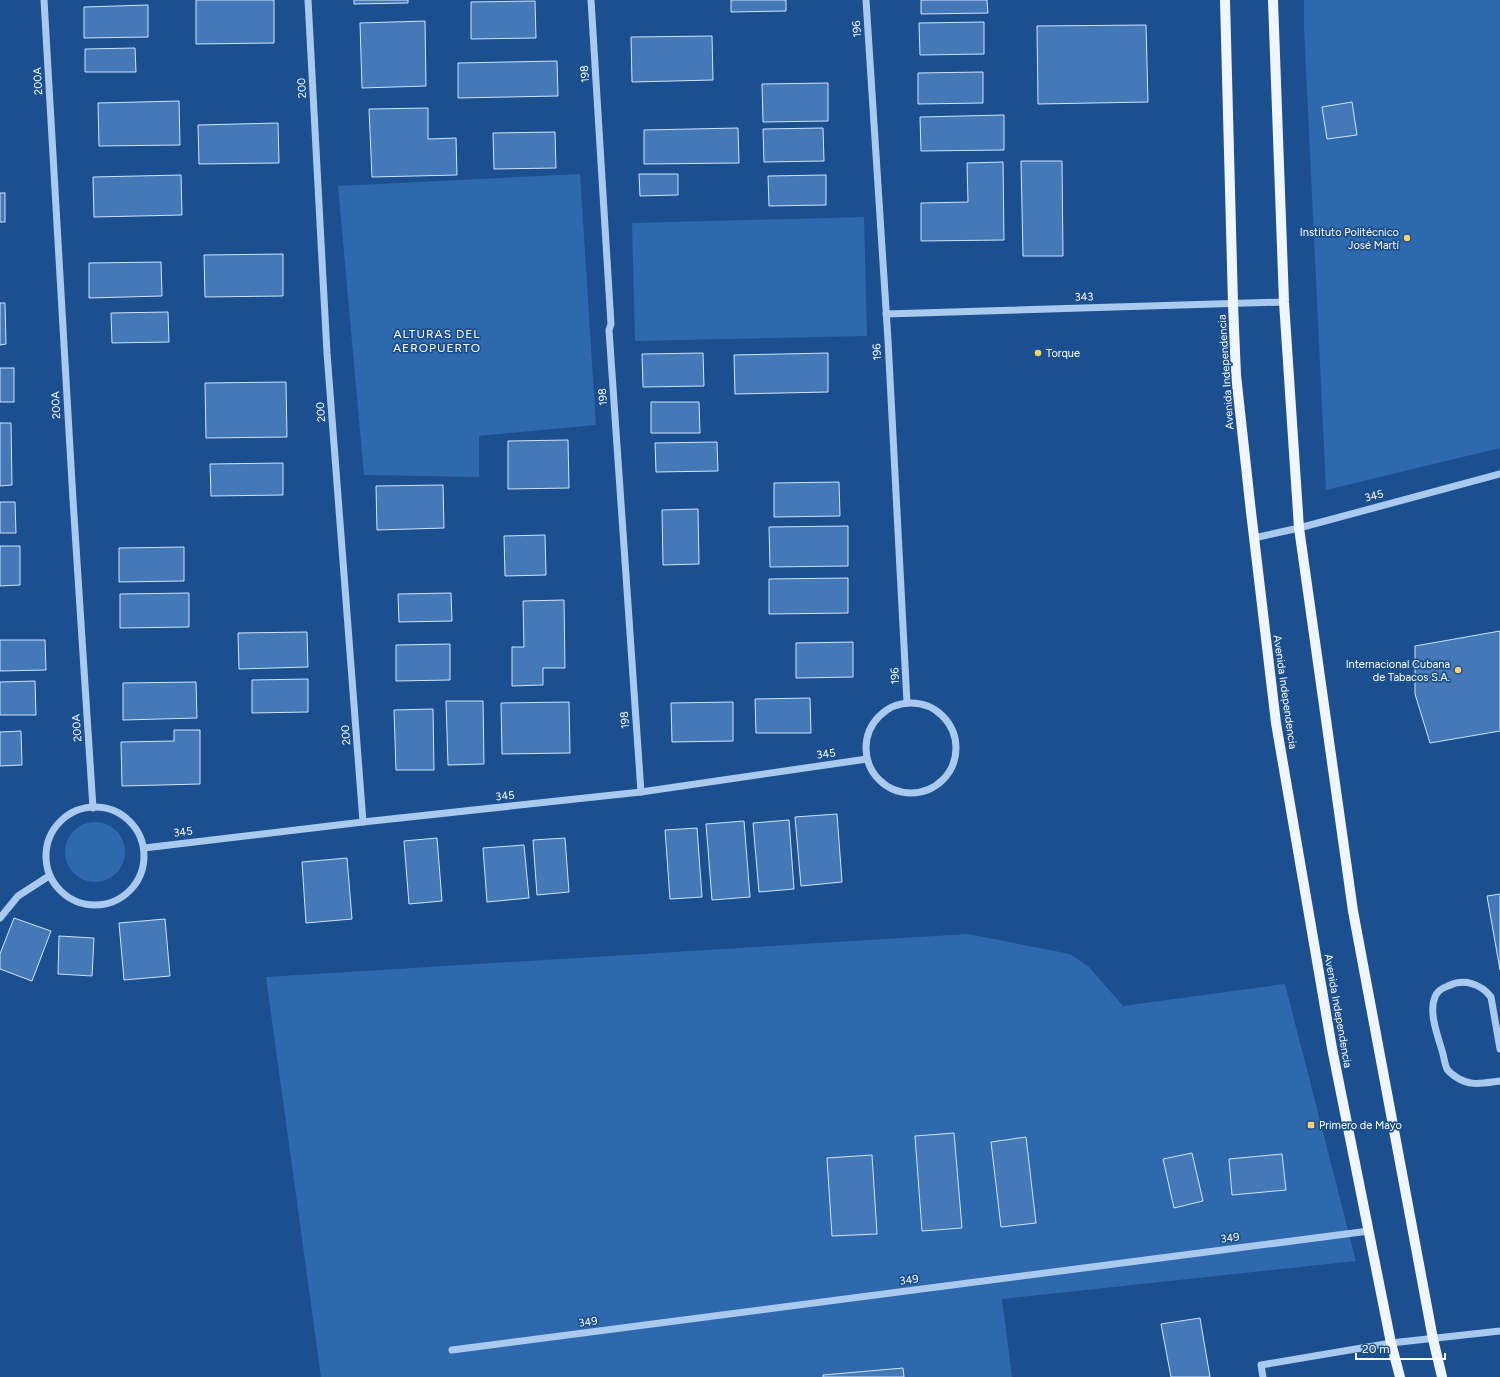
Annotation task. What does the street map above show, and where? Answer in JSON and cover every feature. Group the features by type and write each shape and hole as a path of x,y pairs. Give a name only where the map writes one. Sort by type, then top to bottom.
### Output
{"main road":[{"name":"Avenida Independencia","path":"1225,0 1236,375 1276,723 1332,1048 1391,1343 1400,1377"},
{"path":"1273,0 1284,302 1299,528 1353,911 1432,1339 1442,1377"}],"street":[{"name":"200A","path":"44,0 71,477 93,808"},
{"name":"200","path":"308,0 327,353 363,822"},
{"name":"198","path":"591,0 611,324 609,330 641,792"},
{"name":"196","path":"866,0 886,314 907,703"},
{"name":"343","path":"886,314 1284,302"},
{"name":"345","path":"1254,538 1299,528 1500,474"},
{"path":"916,703 931,707 943,716 952,729 956,745 954,760 947,774 936,785 922,791 908,792 894,789 882,782 873,772 867,759 865,746 868,732 875,720 885,710 900,704 916,703"},
{"name":"345","path":"144,848 363,822 641,792 867,759"},
{"path":"100,807 116,812 129,820 139,833 144,848 144,864 140,879 130,892 117,900 103,905 87,905 72,900 49,876 45,859 48,842 55,827 67,816 83,809 100,807"},
{"path":"0,918 18,896 49,876"},
{"path":"1500,1049 1491,997 1486,990 1474,984 1463,982 1441,989 1435,997 1433,1005 1434,1021 1447,1068 1454,1076 1473,1084 1500,1081"},
{"name":"349","path":"452,1350 1369,1231"},
{"path":"1263,1377 1261,1365 1391,1343 1500,1331"}],"shaded area":[{"name":"Instituto Politécnico José Martí","path":"1304,0 1500,0 1500,448 1326,490 1304,28"},
{"path":"580,174 596,425 479,436 479,477 364,475 338,186"},
{"path":"864,217 867,336 635,341 632,223"},
{"path":"89,822 101,822 112,827 120,835 125,846 123,864 112,877 101,882 89,882 78,877 70,869 65,858 65,846 70,835 78,827"},
{"path":"968,934 1070,954 1089,967 1123,1006 1285,984 1356,1261 1002,1299 1012,1377 321,1377 266,977"}],"building":[{"path":"196,0 274,0 274,43 196,44"},
{"path":"354,0 408,0 408,3 354,4"},
{"path":"731,0 786,0 786,11 731,12"},
{"path":"921,0 987,0 988,13 921,14"},
{"path":"535,1 536,38 471,39 471,2"},
{"path":"148,5 148,37 84,38 84,7"},
{"path":"425,21 426,86 362,88 360,23"},
{"path":"984,22 984,54 920,55 919,23"},
{"path":"1146,25 1148,102 1038,104 1037,26"},
{"path":"712,36 713,80 632,82 631,37"},
{"path":"135,48 136,72 85,72 85,49"},
{"path":"557,61 558,96 458,98 458,63"},
{"path":"983,72 983,103 918,104 918,73"},
{"path":"828,83 828,121 763,122 762,84"},
{"path":"179,101 180,145 99,146 98,103"},
{"path":"1352,102 1357,135 1327,139 1322,107"},
{"path":"428,108 428,139 456,138 457,175 372,177 369,109"},
{"path":"1004,115 1004,150 921,151 920,117"},
{"path":"278,123 279,163 199,164 198,125"},
{"path":"738,128 739,163 644,164 644,130"},
{"path":"823,128 824,161 764,162 763,129"},
{"path":"555,132 556,168 494,169 493,133"},
{"path":"1021,161 1062,161 1063,256 1023,256"},
{"path":"1003,162 1004,240 921,241 921,203 968,202 967,163"},
{"path":"639,174 678,174 678,195 640,196"},
{"path":"181,175 182,215 94,217 93,177"},
{"path":"826,175 826,205 769,206 768,176"},
{"path":"0,193 5,193 5,222 0,222"},
{"path":"283,254 283,296 205,297 204,255"},
{"path":"161,262 162,296 89,298 89,263"},
{"path":"0,303 5,303 6,344 0,345"},
{"path":"168,312 169,342 112,343 111,313"},
{"path":"703,353 704,386 643,387 642,354"},
{"path":"828,353 828,392 735,394 734,355"},
{"path":"0,368 14,368 14,402 0,402"},
{"path":"286,382 287,437 206,438 205,383"},
{"path":"651,402 699,402 700,433 651,433"},
{"path":"0,423 11,423 12,485 0,486"},
{"path":"568,440 569,488 508,489 508,441"},
{"path":"717,442 718,471 656,472 655,443"},
{"path":"283,463 283,495 211,496 210,464"},
{"path":"839,482 840,516 774,517 774,483"},
{"path":"443,485 444,528 377,530 376,486"},
{"path":"0,502 15,502 16,533 0,533"},
{"path":"698,509 699,564 663,565 662,510"},
{"path":"848,526 848,566 770,567 769,527"},
{"path":"545,535 546,575 505,576 504,536"},
{"path":"0,546 20,546 20,585 0,586"},
{"path":"184,547 184,581 119,582 119,548"},
{"path":"848,578 848,613 769,614 769,579"},
{"path":"189,593 189,627 120,628 120,594"},
{"path":"451,593 452,621 399,622 398,594"},
{"path":"564,600 565,668 543,668 543,685 512,686 512,647 524,647 523,601"},
{"name":"Internacional Cubana de Tabacos S.A.","path":"1500,631 1500,731 1430,743 1415,694 1415,646"},
{"path":"307,632 308,667 239,669 238,633"},
{"path":"0,640 45,640 46,670 0,671"},
{"path":"853,642 853,677 796,678 796,643"},
{"path":"450,644 450,680 396,681 396,645"},
{"path":"308,679 308,712 252,713 252,680"},
{"path":"35,681 36,715 0,715 0,682"},
{"path":"196,682 197,718 123,720 123,683"},
{"path":"810,698 811,733 756,733 755,699"},
{"path":"446,701 483,701 484,764 448,765"},
{"path":"569,702 570,753 502,754 501,703"},
{"path":"733,702 733,741 672,742 671,703"},
{"path":"433,709 434,770 396,770 394,710"},
{"path":"174,730 200,730 200,784 122,786 121,742 174,741"},
{"path":"21,731 22,765 0,766 0,732"},
{"path":"837,814 842,882 801,886 795,817"},
{"path":"789,820 794,889 759,892 753,823"},
{"path":"744,821 750,897 712,900 706,824"},
{"path":"697,828 702,897 670,899 665,830"},
{"path":"437,838 442,901 409,904 404,841"},
{"path":"565,838 569,892 537,895 533,840"},
{"path":"524,845 529,898 487,902 483,848"},
{"path":"347,858 352,919 306,923 302,862"},
{"path":"1500,894 1500,970 1487,896"},
{"path":"14,918 51,931 32,981 0,969 0,954"},
{"path":"165,919 170,976 124,980 119,923"},
{"path":"59,936 94,938 92,976 58,974"},
{"path":"954,1133 962,1228 922,1231 915,1136"},
{"path":"1026,1137 1036,1223 1001,1227 991,1142"},
{"path":"1192,1153 1203,1201 1174,1208 1163,1159"},
{"path":"1282,1154 1286,1190 1232,1195 1229,1159"},
{"path":"872,1155 877,1234 832,1236 827,1158"},
{"path":"1200,1318 1210,1377 1171,1377 1161,1324"},
{"path":"903,1368 904,1377 823,1377 823,1375"}],"place":[{"name":"Instituto Politécnico José Martí","path":"1407,238"},
{"name":"Torque","path":"1038,353"},
{"name":"Internacional Cubana de Tabacos S.A.","path":"1458,670"},
{"name":"Primero de Mayo","path":"1311,1125"}],"district":[{"name":"ALTURAS DEL AEROPUERTO","path":"437,341"}]}
